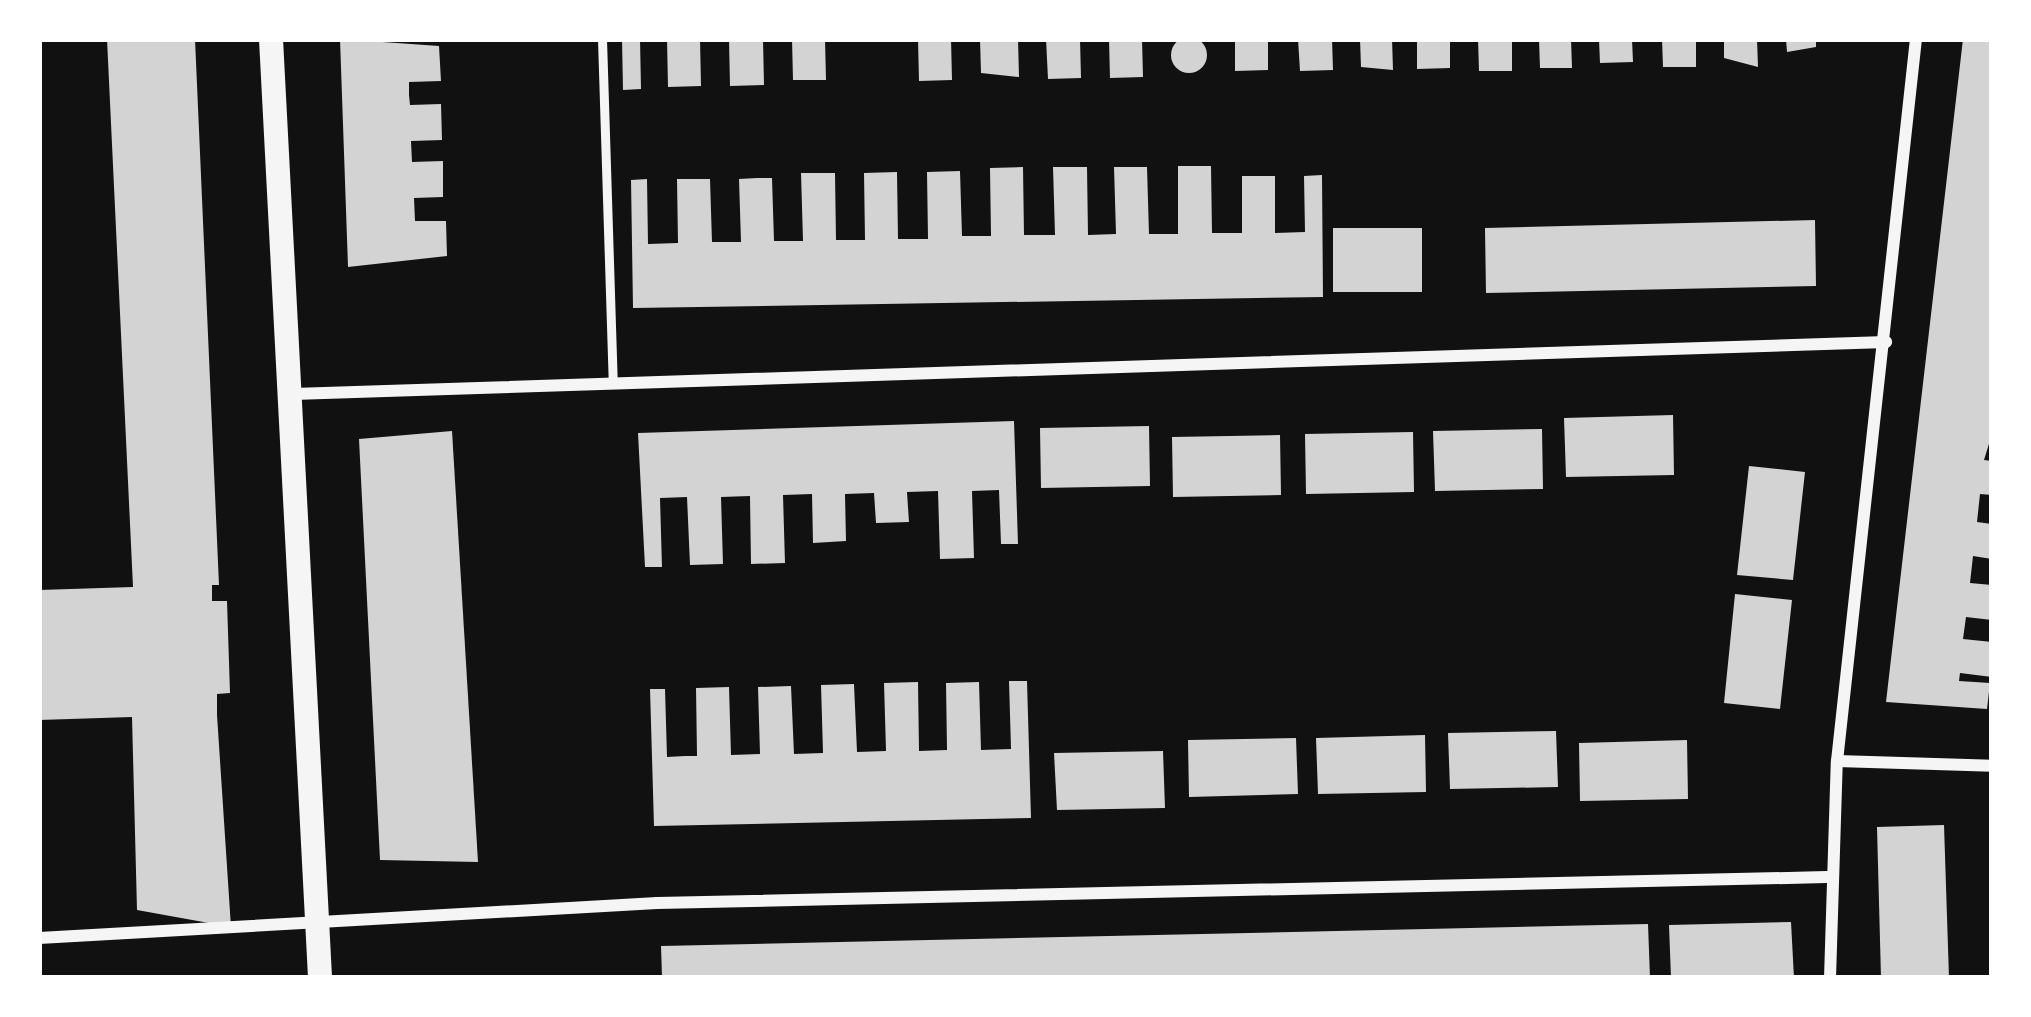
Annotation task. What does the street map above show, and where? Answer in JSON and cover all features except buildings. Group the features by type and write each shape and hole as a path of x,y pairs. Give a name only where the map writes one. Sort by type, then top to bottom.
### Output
{"main road":[{"path":"272,39 320,978"}],"street":[{"path":"1830,978 1828,877 1837,761 1916,39"},
{"path":"293,394 1886,342"},
{"path":"1837,761 1992,766"},
{"path":"39,938 657,903 1828,877"}],"lane":[{"path":"602,39 613,382"}]}
